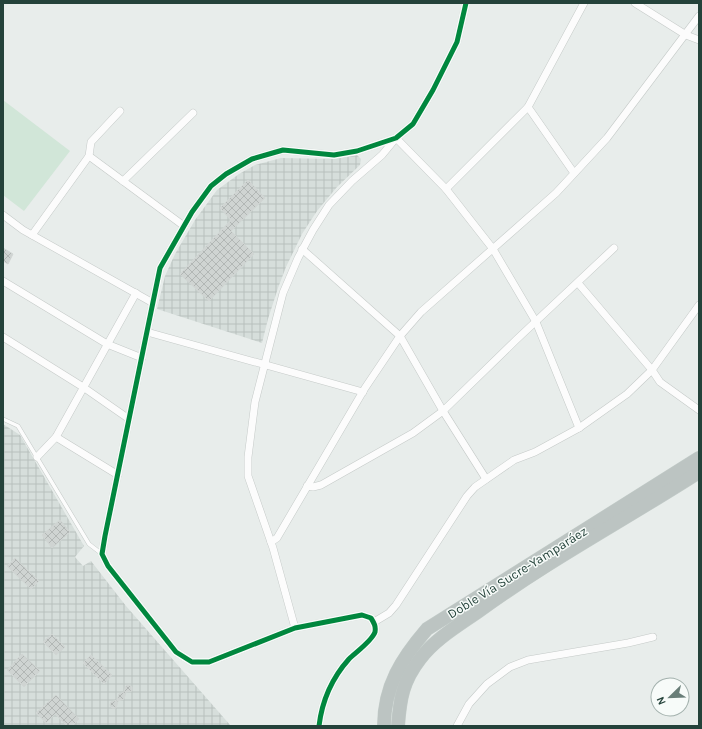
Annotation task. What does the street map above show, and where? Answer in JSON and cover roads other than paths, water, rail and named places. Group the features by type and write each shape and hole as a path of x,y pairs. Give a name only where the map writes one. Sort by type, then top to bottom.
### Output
{"highway":[{"name":"Doble Vía Sucre-Yamparáez","path":"384,726 388,692 398,668 411,647 427,629 699,458"},
{"name":"Doble Vía Sucre-Yamparáez","path":"398,726 399,703 407,679 421,658 435,643 511,588 699,472"}],"street":[{"path":"295,628 271,542 248,476 248,457 255,402 283,293 302,249 329,205 352,181 382,155 396,138 413,124 433,90 457,42 466,3"},
{"path":"446,189 528,107 584,3"},
{"path":"635,3 686,35 699,40"},
{"path":"271,542 277,538 363,392 400,336 421,312 556,193 607,138 699,16"},
{"path":"528,107 574,173"},
{"path":"32,235 89,156 91,142 120,111"},
{"path":"123,181 193,113"},
{"path":"396,138 446,189 493,249 536,322 579,428"},
{"path":"319,726 320,714 333,680 349,659 371,638 374,632 375,625 371,618 362,615 295,628 209,662 192,662 176,652 108,566 102,554 160,268 184,226 211,186 226,174 252,159 283,150 334,155 357,150 396,138"},
{"path":"89,156 184,226"},
{"path":"3,215 32,235 153,303"},
{"path":"307,486 313,487 321,485 413,433 443,412 614,248"},
{"path":"302,249 400,336 443,412 486,479"},
{"path":"3,281 108,344 142,358"},
{"path":"578,283 652,370 660,382 699,410"},
{"path":"37,457 56,437 136,293"},
{"path":"374,622 389,613 396,605 467,496 475,488 514,460 535,452 579,428 627,394 652,370 699,305"},
{"path":"147,332 363,392"},
{"path":"3,337 83,387 129,419"},
{"path":"56,437 118,475"},
{"path":"457,726 469,704 487,684 510,668 528,660 628,643 653,637"}],"lane":[{"path":"3,419 18,426 88,544 102,554"}]}
